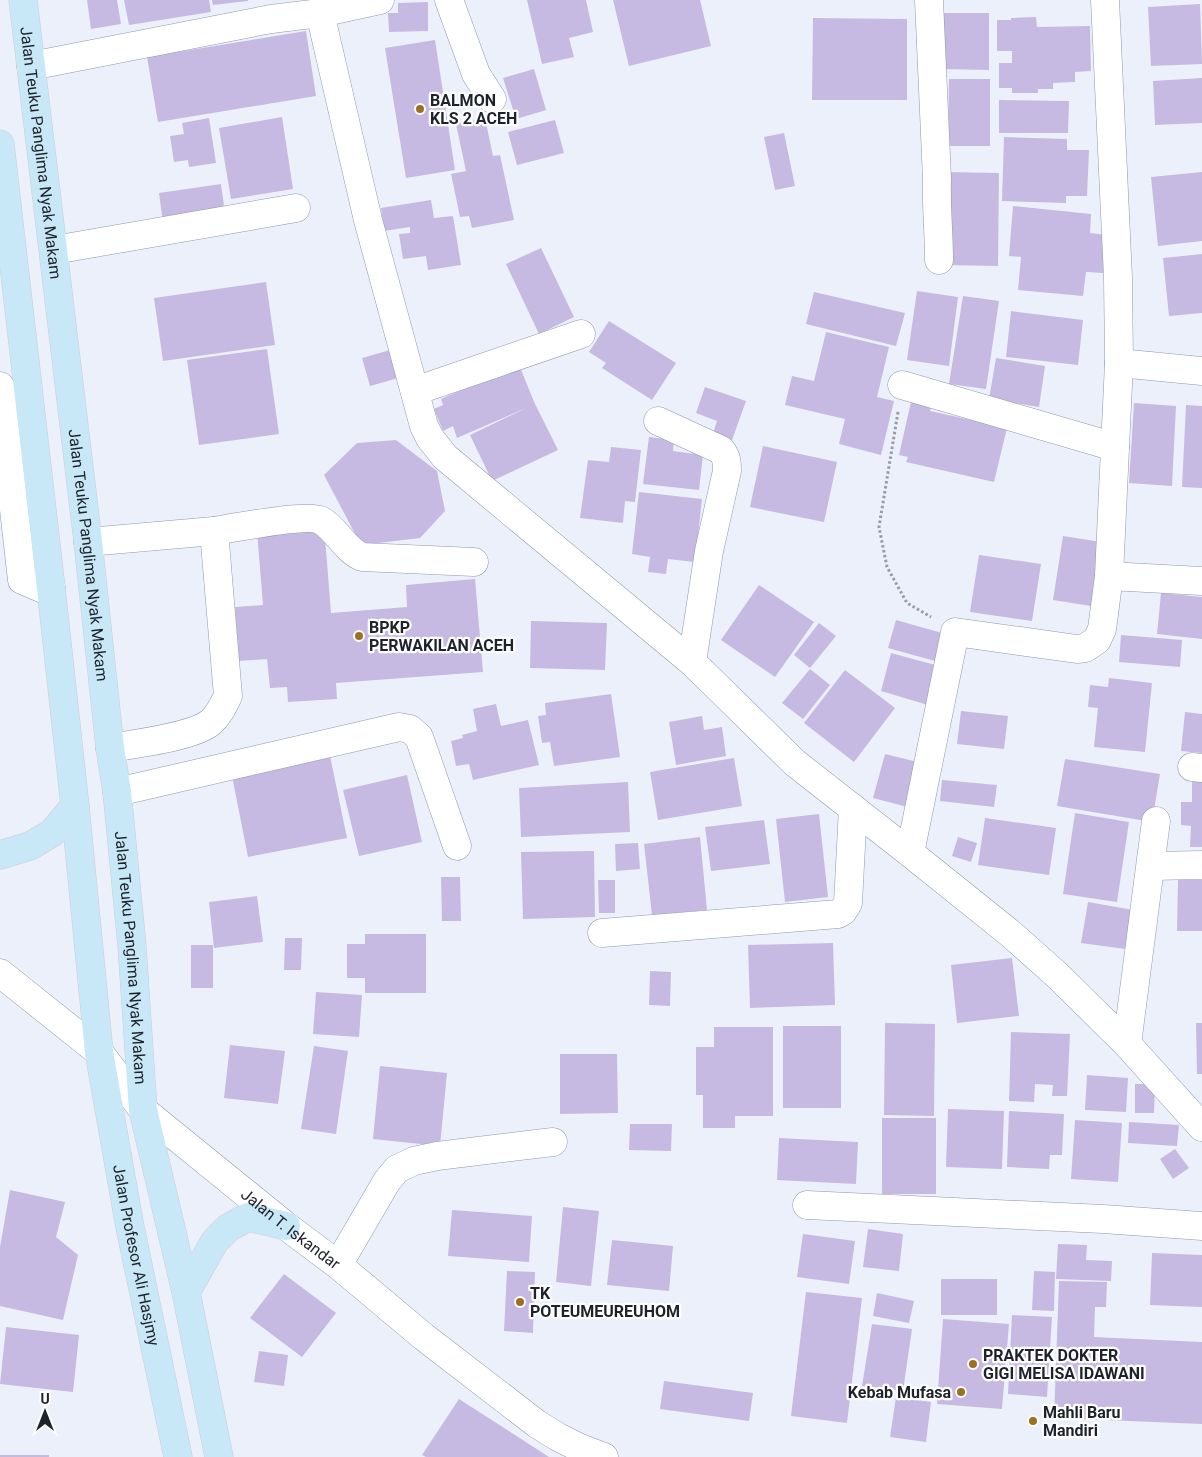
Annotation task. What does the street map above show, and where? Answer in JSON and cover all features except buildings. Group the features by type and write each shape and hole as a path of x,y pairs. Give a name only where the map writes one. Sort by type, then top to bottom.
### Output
{"main road":[{"name":"Jalan Teuku Panglima Nyak Makam","path":"23,0 88,542 110,748 117,792 132,946 143,1110"},
{"path":"0,144 8,287 25,368 37,457 75,806 99,1052"},
{"path":"25,368 66,364"},
{"path":"0,855 30,846 52,833 75,806"},
{"name":"Jalan Profesor Ali Hasjmy","path":"99,1052 129,1222 178,1457"},
{"path":"143,1110 186,1292 219,1457"},
{"path":"186,1292 215,1241 228,1228 248,1217 286,1226"}],"street":[{"path":"31,66 271,19 320,13 380,0"},
{"path":"449,0 476,74 492,99"},
{"path":"929,0 939,260"},
{"path":"910,853 955,632 1077,649 1085,648 1097,640 1102,628 1109,576 1119,363 1118,278 1105,0"},
{"path":"320,13 368,220 424,426 430,438 445,457 692,662 795,763 1011,934 1057,975 1127,1044 1202,1127"},
{"path":"54,250 296,208"},
{"path":"415,391 581,334"},
{"path":"1119,363 1202,370"},
{"path":"902,385 1115,447"},
{"path":"0,386 4,460 22,580 42,589 51,588"},
{"path":"658,421 721,450 725,455 727,463 727,471 709,551 692,662"},
{"path":"4,460 37,457"},
{"path":"88,542 314,519 321,520 350,550 362,557 474,562"},
{"path":"110,748 166,738 209,724 219,713 228,696 214,530"},
{"path":"1109,576 1202,581"},
{"path":"117,792 399,727 414,731 418,737 457,846"},
{"path":"602,932 838,914 843,912 848,903 853,808"},
{"path":"1127,1044 1156,821"},
{"path":"1151,866 1202,865"},
{"name":"Jalan T. Iskandar","path":"0,973 99,1052 143,1110 286,1226 338,1265 424,1337 537,1424 578,1447 604,1457"},
{"path":"338,1265 387,1181 397,1169 414,1161 437,1156 553,1142"},
{"path":"807,1205 1103,1219 1202,1226"}],"path":[{"path":"902,385 879,527 887,567 906,603 955,632"}],"place":[{"name":"BALMON KLS 2 ACEH","path":"420,109"},
{"name":"BPKP PERWAKILAN ACEH","path":"359,636"},
{"name":"TK POTEUMEUREUHOM","path":"520,1302"},
{"name":"PRAKTEK DOKTER GIGI MELISA IDAWANI","path":"973,1364"},
{"name":"Kebab Mufasa","path":"961,1392"},
{"name":"Mahli Baru Mandiri","path":"1033,1421"}]}
